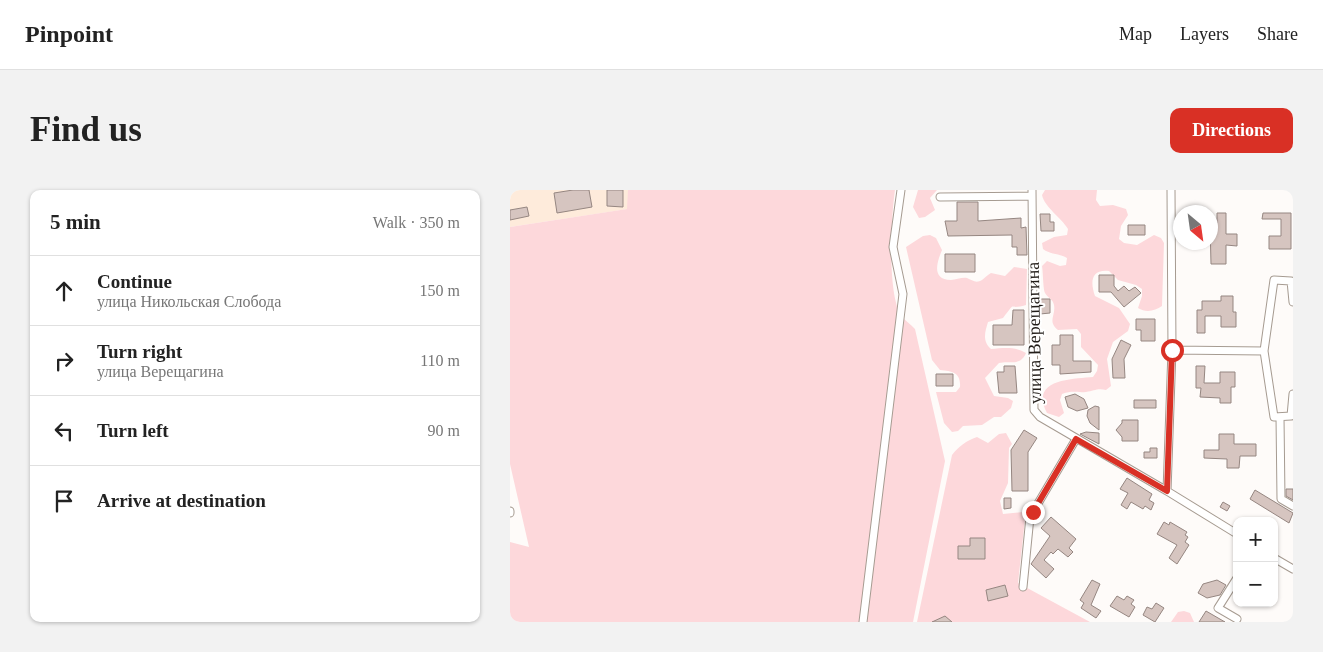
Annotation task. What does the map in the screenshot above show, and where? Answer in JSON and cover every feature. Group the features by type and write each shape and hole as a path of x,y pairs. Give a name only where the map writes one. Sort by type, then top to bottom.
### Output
{"street":[{"path":"863,622 903,294 893,247 901,190"},
{"path":"1167,491 1172,350 1171,190"},
{"path":"940,197 1032,193"},
{"name":"улица Верещагина","path":"1032,193 1034,410 1040,417 1076,439 1233,532"},
{"path":"1293,302 1291,281 1274,280 1264,351 1274,417 1291,416 1293,394"},
{"path":"1172,350 1264,351"},
{"path":"1280,417 1281,499 1293,506"},
{"path":"1022,587 1030,517 1076,439"},
{"path":"1278,560 1293,569"},
{"path":"1233,584 1218,608 1237,620"}],"shaded area":[{"path":"510,190 628,190 628,209 510,227"},
{"path":"628,190 895,190 891,235 894,290 901,316 915,329 945,461 913,622 510,622 510,542 529,547 510,464 510,227 627,209"},
{"path":"918,190 937,190 930,198 935,210 925,217 919,218 913,207"},
{"path":"1045,190 1097,190 1096,200 1100,206 1113,205 1126,209 1128,215 1121,226 1119,239 1124,243 1137,245 1154,235 1161,238 1164,243 1162,306 1159,308 1147,311 1141,310 1138,308 1142,289 1136,285 1118,280 1109,271 1095,274 1092,281 1095,296 1119,308 1130,324 1128,331 1113,342 1107,359 1111,386 1106,390 1098,389 1062,394 1060,400 1064,413 1059,417 1047,413 1043,402 1044,393 1048,387 1064,380 1093,377 1098,365 1081,347 1081,334 1077,329 1058,330 1052,321 1054,305 1053,301 1044,291 1042,266 1047,261 1060,266 1066,265 1067,258 1046,251 1043,249 1042,243 1054,237 1067,235 1068,229 1044,200 1042,195"},
{"path":"930,235 936,238 942,250 937,270 940,277 945,279 967,278 978,282 991,273 1005,276 1014,267 1027,269 1026,305 1013,307 1003,318 988,322 985,333 986,343 991,349 1013,348 1026,353 1018,362 999,363 985,378 994,396 1008,398 1013,401 1011,408 1001,417 994,417 982,425 963,426 958,431 952,432 944,423 936,392 956,392 960,387 960,382 958,376 949,371 940,370 932,360 906,247 923,236"},
{"path":"1006,433 1012,444 1009,448 1008,483 1000,501 1003,514 1023,512 1025,519 1018,583 1090,622 917,622 952,455 963,444 977,437 988,443 999,434"},
{"path":"1178,612 1190,613 1194,622 1171,622"}],"building":[{"path":"589,190 592,207 557,213 554,193"},
{"path":"607,190 623,190 623,207 607,206"},
{"path":"957,202 978,202 978,221 1021,218 1021,228 1026,227 1027,255 1017,255 1017,247 1012,247 1012,235 948,236 945,221 957,221"},
{"path":"527,207 529,216 510,220 510,210"},
{"path":"1218,213 1226,213 1226,234 1237,234 1237,246 1226,245 1226,264 1211,264 1211,250 1218,250"},
{"path":"1263,213 1291,213 1291,249 1269,249 1269,236 1281,236 1281,219 1262,219"},
{"path":"1040,214 1050,214 1050,222 1054,222 1054,231 1041,231"},
{"path":"1128,225 1145,225 1145,235 1128,235"},
{"path":"945,254 975,254 975,272 945,272"},
{"path":"1099,275 1114,275 1114,286 1118,291 1124,286 1129,291 1135,287 1141,293 1124,307 1111,292 1099,292"},
{"path":"1221,296 1233,296 1233,312 1236,312 1236,327 1221,327 1221,316 1205,316 1205,333 1197,333 1197,310 1202,310 1202,301 1221,301"},
{"path":"1040,299 1050,299 1050,313 1040,314"},
{"path":"1013,310 1024,310 1024,345 993,345 993,325 1012,325"},
{"path":"1136,319 1155,319 1155,341 1141,341 1141,330 1136,330"},
{"path":"1060,335 1073,335 1073,361 1091,361 1091,372 1060,374 1060,365 1052,365 1052,345 1060,345"},
{"path":"1121,340 1131,345 1124,359 1125,378 1113,378 1112,359"},
{"path":"1004,366 1015,366 1017,393 999,393 997,372 1004,372"},
{"path":"1196,366 1205,366 1204,383 1220,383 1220,372 1235,372 1235,387 1231,387 1231,403 1220,403 1220,398 1200,397 1201,388 1196,388"},
{"path":"936,374 953,374 953,386 936,386"},
{"path":"1075,394 1084,399 1088,408 1077,411 1068,407 1065,397"},
{"path":"1134,400 1156,400 1156,408 1134,408"},
{"path":"1095,406 1099,407 1099,430 1090,423 1087,416 1088,410"},
{"path":"1122,420 1138,420 1138,441 1122,441 1122,437 1116,430 1122,423"},
{"path":"1024,430 1037,438 1028,452 1028,491 1012,491 1011,450"},
{"path":"1086,432 1099,433 1099,444 1080,434"},
{"path":"1219,434 1234,434 1234,444 1256,444 1256,456 1240,456 1239,468 1227,468 1227,459 1204,458 1204,450 1219,450"},
{"path":"1150,448 1157,448 1157,458 1144,458 1144,452 1150,452"},
{"path":"1127,478 1152,494 1149,500 1154,503 1151,510 1145,506 1143,509 1131,502 1127,509 1121,505 1128,493 1120,489"},
{"path":"1286,489 1293,489 1293,500 1286,496"},
{"path":"1255,490 1293,513 1289,523 1250,499"},
{"path":"1004,498 1011,498 1011,508 1004,509"},
{"path":"1223,502 1230,506 1227,511 1220,507"},
{"path":"1051,517 1076,539 1069,548 1073,552 1068,557 1058,549 1053,554 1051,552 1044,560 1054,569 1046,578 1031,564 1050,536 1041,528"},
{"path":"1164,522 1169,525 1170,522 1187,532 1185,535 1188,537 1185,542 1189,545 1177,564 1169,558 1177,545 1157,534"},
{"path":"970,538 985,538 985,559 958,559 958,546 970,546"},
{"path":"1092,580 1100,584 1091,605 1101,611 1096,618 1081,608 1084,603 1080,600"},
{"path":"1217,580 1226,585 1220,595 1207,598 1198,593 1203,584"},
{"path":"1005,585 1008,596 988,601 986,590"},
{"path":"1117,596 1124,600 1127,596 1134,600 1131,604 1135,607 1129,617 1110,606"},
{"path":"1156,603 1164,608 1155,622 1143,615 1147,607 1152,609"},
{"path":"1206,611 1225,622 1199,622"},
{"path":"945,616 952,622 932,622"}],"route":[{"path":"1033,512 1076,439 1155,486 1167,491 1172,350"}]}
